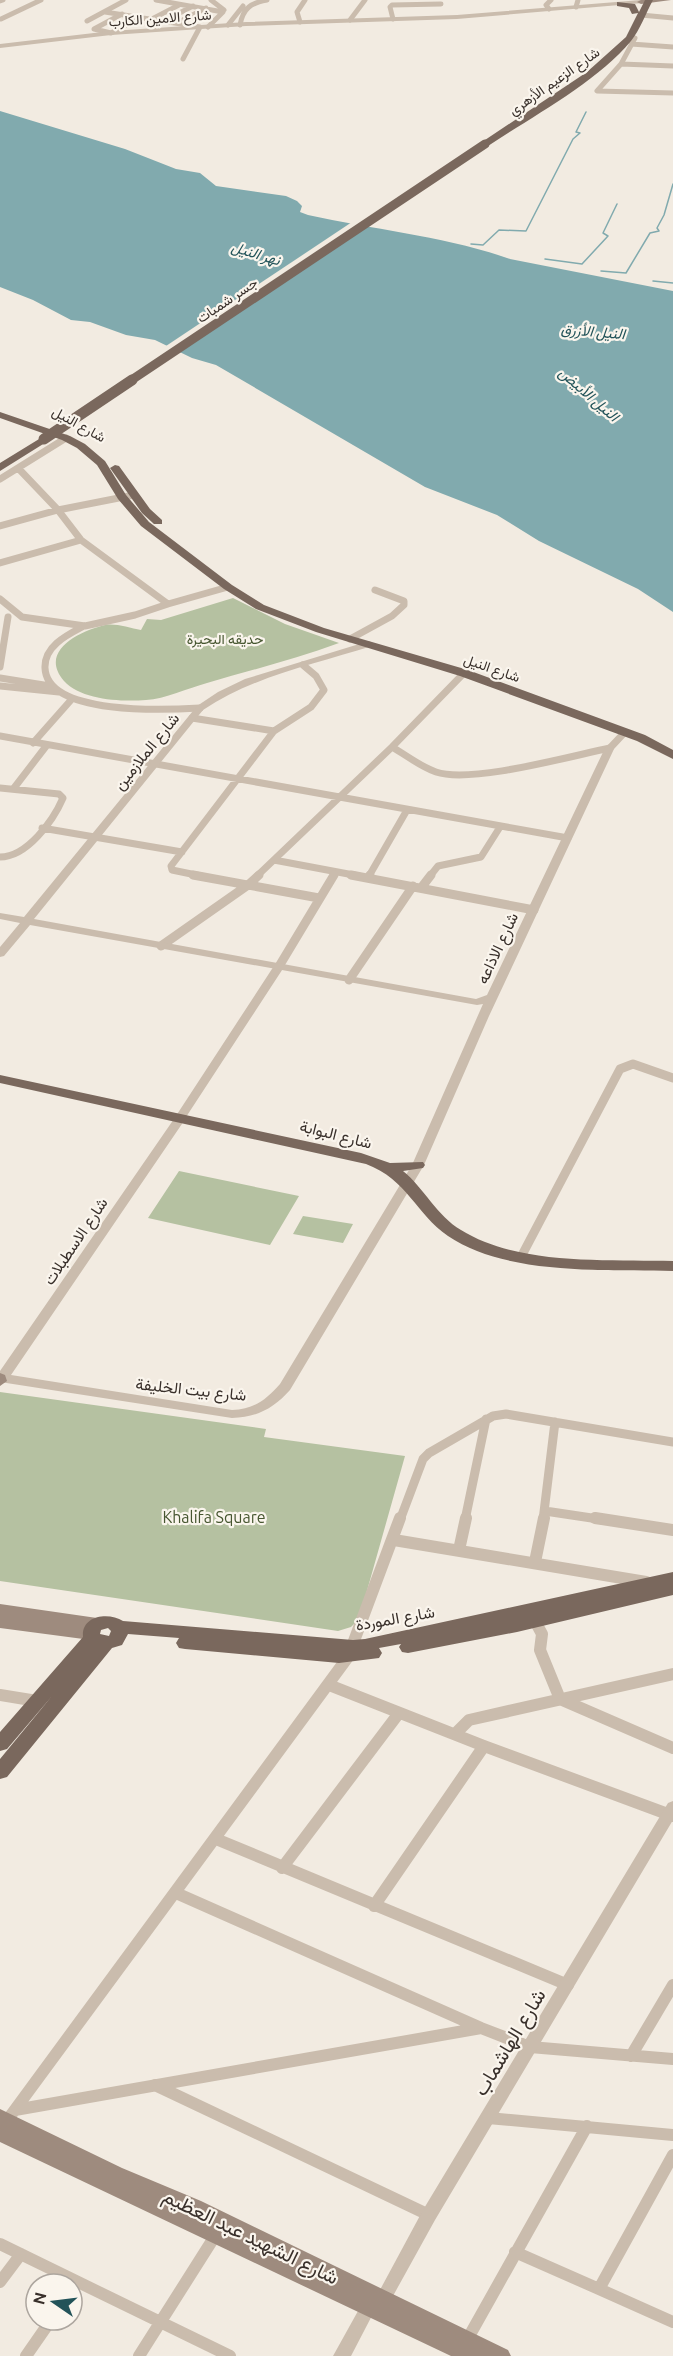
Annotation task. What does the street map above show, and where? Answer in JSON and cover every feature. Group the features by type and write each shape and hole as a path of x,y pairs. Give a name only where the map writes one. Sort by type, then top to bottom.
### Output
{"main road":[{"path":"620,3 630,0"},
{"path":"646,2 668,0"},
{"name":"شارع الزعيم الأزهري","path":"482,144 595,62 621,37 646,2"},
{"path":"620,3 632,6 638,14"},
{"name":"شارع الزعيم الأزهري","path":"482,144 590,74 631,40 638,14"},
{"name":"جسر شمبات","path":"41,438 482,144"},
{"name":"شارع النيل","path":"0,407 36,417 90,444 108,459 145,524 228,587 260,607 350,639 464,673 625,732 673,755"},
{"name":"شارع النيل","path":"0,415 66,438 94,456 128,496 176,538 245,592 296,621"},
{"path":"0,462 41,438"},
{"path":"0,468 41,438"},
{"name":"شارع البوابة","path":"0,1079 358,1163 405,1188 423,1217 447,1237 469,1250 495,1258 534,1265 673,1271"},
{"name":"شارع البوابة","path":"0,1086 344,1153 387,1168 405,1188 455,1234 489,1249 521,1257 673,1266"},
{"path":"387,1168 418,1165"},
{"name":"شارع الموردة","path":"104,1634 350,1652 512,1620 673,1578"},
{"name":"شارع الموردة","path":"512,1620 535,1621 673,1589"},
{"path":"0,1610 104,1634"},
{"path":"0,1622 104,1634"},
{"path":"0,1744 49,1695 104,1634"},
{"path":"0,1772 49,1695"},
{"name":"شارع الشهيد عبد العظيم","path":"4,2122 375,2304 469,2348 501,2356"},
{"name":"شارع الشهيد عبد العظيم","path":"189,2213 215,2236 375,2304"}],"street":[{"path":"1,19 41,0"},
{"path":"87,21 126,0"},
{"path":"156,0 223,12"},
{"path":"152,19 188,0"},
{"path":"211,0 224,9 223,12"},
{"path":"228,25 249,0"},
{"path":"240,24 241,14 248,4 267,0"},
{"path":"300,22 297,12 305,0"},
{"path":"350,20 365,0"},
{"path":"549,9 546,5 551,0"},
{"path":"393,19 390,7 392,5 440,2 446,17"},
{"name":"شارع الامين الكارب","path":"0,46 27,45 111,33 240,24 446,17 549,9 577,3 646,2"},
{"path":"164,21 193,6"},
{"path":"177,23 206,8"},
{"path":"105,12 200,27 183,58"},
{"path":"208,27 223,12"},
{"path":"122,14 94,29 111,33 141,17"},
{"path":"638,14 673,18"},
{"path":"673,47 631,40 621,64 597,91 673,93"},
{"path":"621,64 673,66"},
{"path":"0,479 66,438"},
{"path":"18,468 58,510 81,540 168,604"},
{"path":"0,526 58,510 128,496"},
{"path":"0,563 81,540"},
{"path":"200,708 144,710 71,699 56,689 45,676 44,665 50,651 62,638 85,626 135,615 228,587"},
{"path":"350,639 392,616 404,605 404,601 375,590"},
{"path":"0,599 22,617"},
{"path":"0,667 4,617 22,617 85,626"},
{"name":"شارع الملازمين","path":"0,954 200,708 232,687 369,644"},
{"path":"303,665 316,675 324,690 311,707 274,731 171,866 172,870 319,898"},
{"path":"161,946 248,885 392,747 464,673"},
{"path":"0,678 56,689"},
{"path":"0,686 56,689"},
{"path":"33,742 71,699"},
{"path":"192,718 274,731"},
{"name":"شارع الاذاعه","path":"405,1188 418,1165 483,1016 610,748 625,732"},
{"path":"0,736 568,838"},
{"path":"14,788 48,745"},
{"path":"392,747 414,762 436,772 458,776 510,770 610,748"},
{"path":"0,788 58,794 63,798 42,828 18,854 11,857 0,857"},
{"path":"368,878 407,810"},
{"path":"349,980 417,887 438,866 481,857 500,827"},
{"path":"42,828 182,852"},
{"path":"274,860 534,910"},
{"path":"178,1121 278,968 336,872"},
{"path":"3,916 24,924 65,927 425,994 477,1002 493,997"},
{"path":"425,994 468,1007 483,1016"},
{"path":"521,1257 620,1069 633,1064 673,1078"},
{"name":"شارع الاسطبلات","path":"0,1379 178,1121"},
{"name":"شارع بيت الخليفة","path":"0,1379 232,1414 258,1411 267,1407 285,1387 405,1188"},
{"path":"4,2122 216,1839 329,1685 350,1652 423,1459 429,1453 486,1419 506,1414 673,1442"},
{"path":"459,1550 486,1419"},
{"path":"535,1562 545,1511 555,1422"},
{"path":"545,1511 673,1530"},
{"path":"394,1540 651,1583"},
{"path":"535,1621 542,1634 540,1650 560,1699 673,1748"},
{"path":"456,1734 469,1720 673,1674"},
{"path":"329,1685 484,1746 671,1813"},
{"path":"0,1695 49,1695"},
{"path":"282,1868 399,1713"},
{"path":"374,1906 484,1746"},
{"name":"شارع الهاشماب","path":"342,2356 671,1813"},
{"path":"216,1839 568,1985"},
{"path":"176,1893 481,2028 530,2047 673,2060"},
{"path":"631,2056 673,1985"},
{"path":"4,2122 154,2085 481,2028"},
{"path":"154,2085 429,2215"},
{"path":"488,2118 673,2135"},
{"path":"469,2348 515,2252 587,2126"},
{"path":"599,2289 673,2155"},
{"path":"139,2356 215,2236"},
{"path":"0,2244 51,2272"},
{"path":"515,2252 673,2322"},
{"path":"0,2282 21,2254"},
{"path":"84,2290 162,2322 225,2355"},
{"path":"27,2356 43,2332"}],"green space":[{"name":"حديقه البحيرة","path":"233,598 285,624 339,643 169,696 146,700 125,701 91,696 71,687 57,670 56,660 59,652 65,644 84,632 105,625 141,630 147,619 161,620"},
{"path":"179,1171 299,1196 270,1245 148,1218"},
{"path":"303,1216 353,1224 343,1243 293,1234"},
{"name":"Khalifa Square","path":"0,1392 266,1429 264,1437 405,1456 359,1619 351,1627 338,1631 0,1581"}],"water":[{"path":"0,111 125,149 176,169 200,173 216,186 286,196 297,201 302,206 300,212 308,215 435,239 510,259 673,291 673,612 638,589 539,541 497,515 425,487 216,365 192,358 155,340 126,335 90,322 71,320 33,300 0,287"}],"pier":[{"path":"355,220 372,223 177,354 163,348"}],"waterway":[{"path":"471,244 483,245 499,230 526,231 573,139 580,133 576,132 586,112"},
{"path":"601,271 626,273 650,233 659,231 657,228 664,215 673,184"},
{"path":"545,259 582,264 608,236 603,233 617,204"},
{"path":"653,281 673,283"}],"water label":[{"name":"نهر النيل","path":"256,253"},
{"name":"النيل الأزرق","path":"593,331"},
{"name":"النيل الأبيض","path":"589,394"}]}
